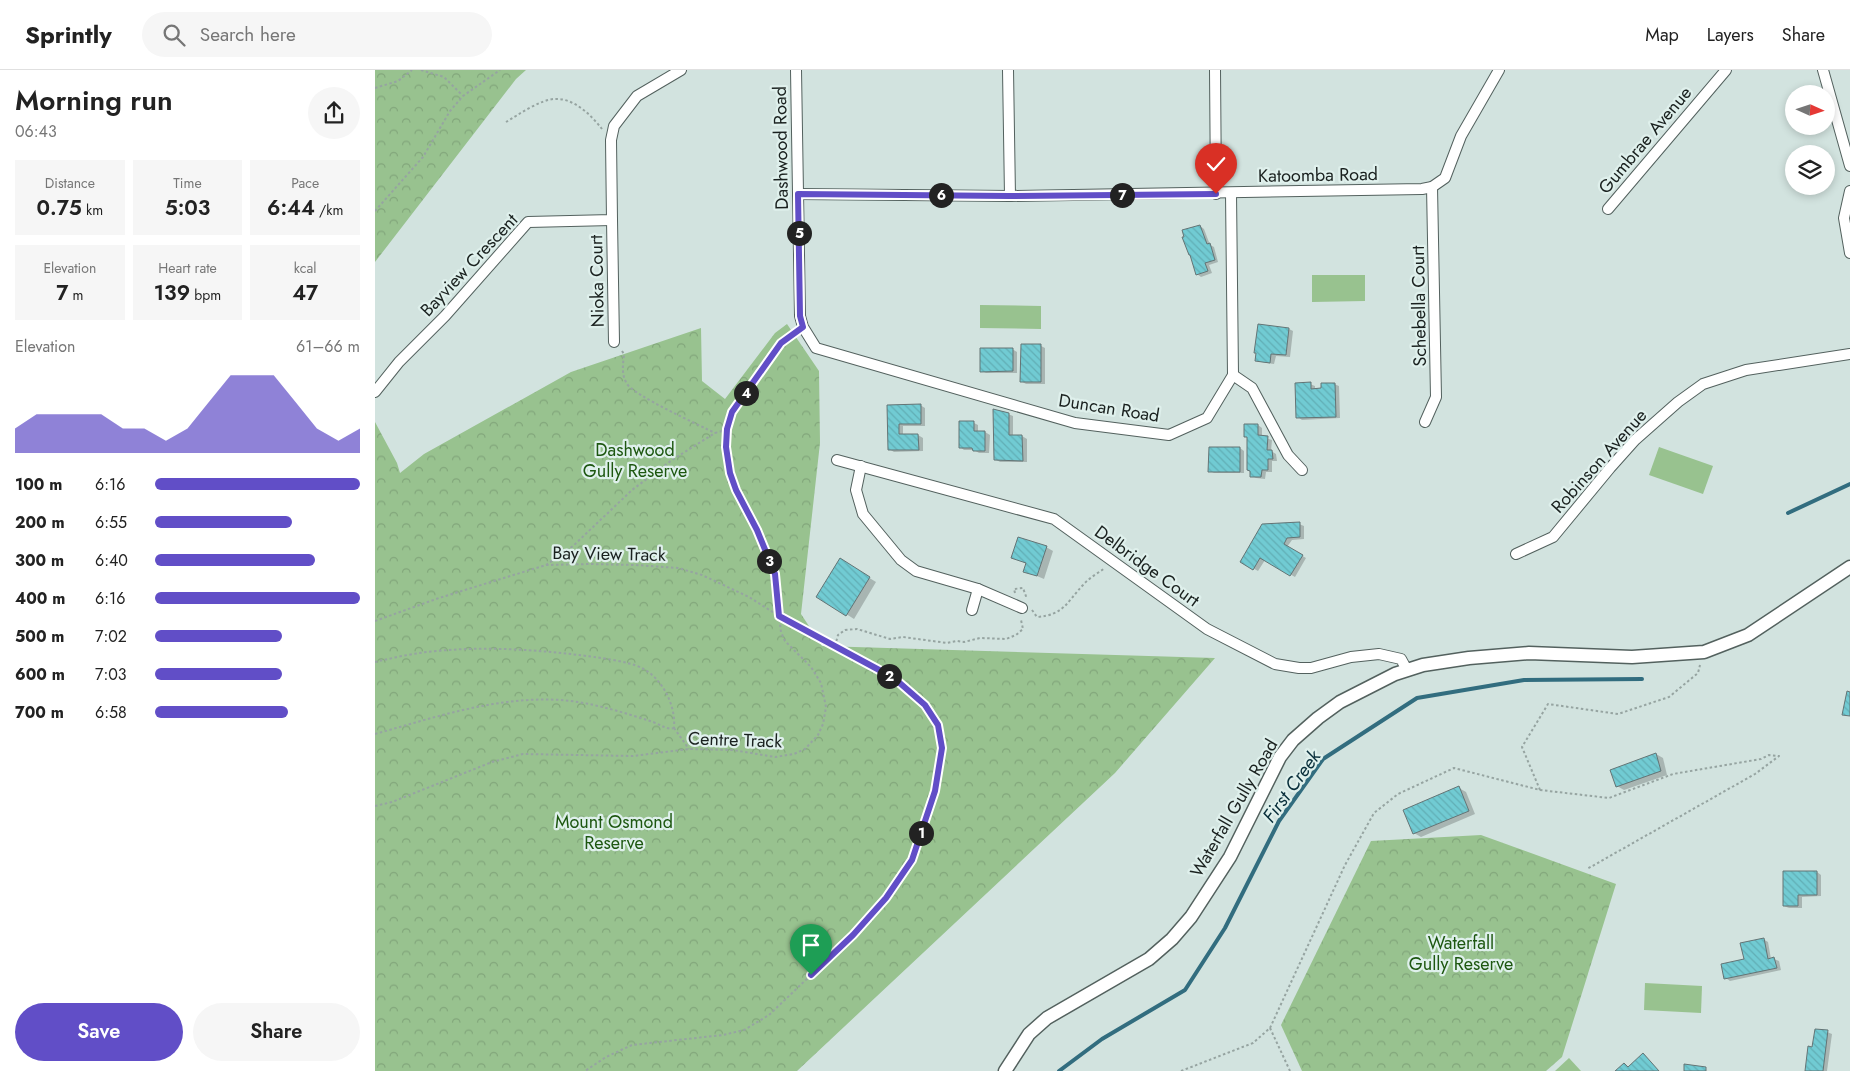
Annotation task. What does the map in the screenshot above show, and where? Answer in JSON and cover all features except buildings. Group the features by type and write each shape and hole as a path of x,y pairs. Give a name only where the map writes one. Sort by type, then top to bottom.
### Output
{"street":[{"path":"612,220 611,140 614,126 637,96 681,70"},
{"name":"Dashwood Road","path":"796,70 800,316"},
{"path":"1008,70 1009,196"},
{"path":"1215,70 1216,194"},
{"path":"1432,187 1445,178 1461,136 1499,70"},
{"name":"Gumbrae Avenue","path":"1608,209 1726,70"},
{"path":"1823,70 1850,166"},
{"name":"Katoomba Road","path":"798,194 1009,196 1216,194 1422,189 1432,187"},
{"name":"Schebella Court","path":"1425,422 1437,396 1432,187"},
{"path":"1850,191 1844,218 1850,253"},
{"path":"1231,193 1233,375 1252,388 1288,455 1302,470"},
{"name":"Nioka Court","path":"612,220 614,342"},
{"name":"Bayview Crescent","path":"375,392 399,362 445,316 528,222 612,220"},
{"name":"Duncan Road","path":"800,316 803,327 816,348 1075,423 1169,435 1207,418 1233,375"},
{"name":"Robinson Avenue","path":"1516,554 1553,537 1635,440 1678,402 1703,384 1747,370 1850,354"},
{"name":"Delbridge Court","path":"837,460 1054,518 1207,629 1270,662 1299,668 1311,668 1351,657 1379,654 1401,658 1407,670"},
{"path":"861,466 856,490 863,514 901,560 915,570 978,589 1021,608"},
{"name":"Waterfall Gully Road","path":"1005,1071 1029,1034 1047,1018 1149,959 1173,939 1191,917 1230,857 1280,757 1293,740 1318,718 1341,702 1395,674 1423,665 1469,658 1529,653 1632,657 1704,652 1747,635 1850,567"},
{"path":"972,610 978,589"}],"path":[{"path":"375,88 398,81 412,70"},
{"path":"421,70 444,77 463,96"},
{"path":"375,211 423,157 450,111 463,96 500,70"},
{"path":"506,122 528,108 554,98 570,102 592,116 611,140"},
{"path":"546,565 573,546 632,490 671,460 715,433 727,429 732,412 781,343 803,327"},
{"path":"614,342 624,354 622,372 628,386 715,433"},
{"name":"Centre Track","path":"375,806 392,802 492,762 523,754 633,756 689,749 733,750 775,757 794,754 805,749 818,735 823,724 826,707 821,683 811,667 785,641 781,632 775,574 730,473 726,447 727,429"},
{"path":"835,646 838,635 845,630 857,629 890,639 903,637 947,643 964,642 980,638 1006,639 1016,635 1023,629 1020,618 1021,608 1014,589 1023,588 1029,605 1037,616 1058,612 1067,605 1084,584 1104,568 1115,563"},
{"name":"Bay View Track","path":"375,621 439,598 546,565 636,565 678,568 702,575 749,597 779,616"},
{"path":"585,1071 606,1057 632,1045 723,1036 744,1030 769,1015 853,935 886,898 912,860 935,791 942,748 938,725 925,705 894,678 779,616"},
{"path":"375,662 427,652 503,648 531,649 598,657 641,668 653,676 669,699 675,728 689,749"},
{"path":"1540,790 1522,747 1548,704 1618,714 1669,697 1698,673 1704,652"},
{"path":"375,734 474,707 517,700 562,700 588,704 654,723 670,730 675,728"},
{"path":"1181,1071 1253,1043 1271,1028 1345,865 1374,813 1398,794 1454,768 1540,790 1609,798 1673,774 1761,759 1769,755 1779,756 1755,774 1587,869"},
{"path":"1271,1028 1290,1071"}],"green space":[{"path":"375,70 526,70 516,79 375,262"},
{"path":"1312,275 1365,275 1365,301 1312,302"},
{"path":"980,305 1041,306 1041,329 980,328"},
{"name":"Mount Osmond Reserve","path":"787,324 819,371 820,443 801,614 822,646 1215,658 1115,773 797,1071 375,1071 375,422 397,463 400,473 424,454 571,372 701,328 702,381 725,399 775,333"},
{"path":"1659,447 1713,466 1703,494 1649,475"},
{"name":"Waterfall Gully Reserve","path":"1481,835 1616,884 1562,1057 1546,1071 1302,1071 1281,1025 1371,841"},
{"path":"1645,983 1702,986 1701,1013 1644,1010"},
{"path":"1569,1058 1581,1071 1555,1071"}],"waterway":[{"name":"First Creek","path":"1788,513 1850,484"},
{"name":"First Creek","path":"1059,1071 1102,1039 1185,990 1225,928 1279,821 1323,759 1417,698 1524,680 1642,679"}],"route":[{"path":"811,975 853,935 886,898 912,860 935,791 942,748 938,725 925,705 894,678 779,616 775,574 730,473 726,447 727,429 732,412 781,343 803,327 800,316 798,194 1009,196 1216,194"}],"park label":[{"name":"Dashwood Gully Reserve","path":"635,460"}]}
